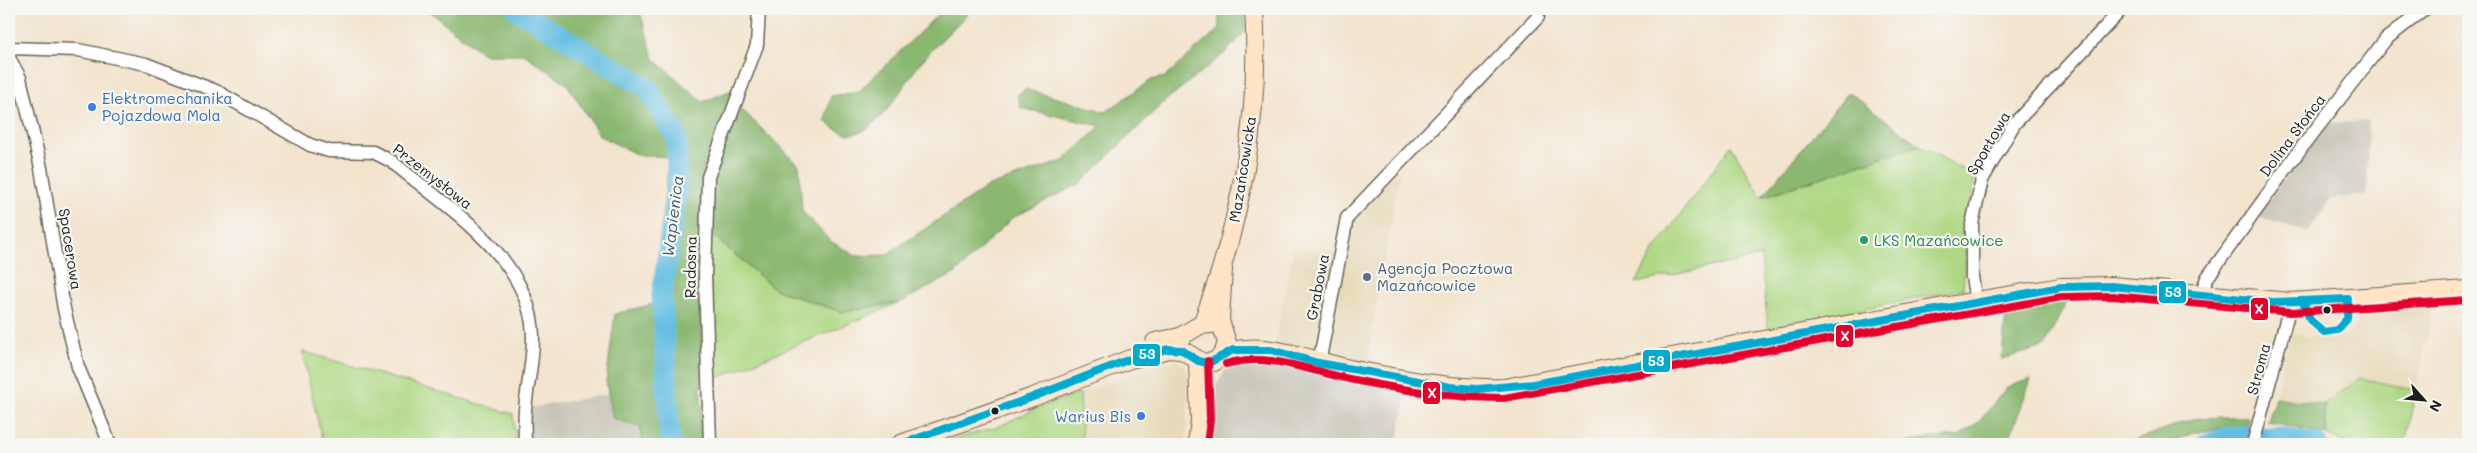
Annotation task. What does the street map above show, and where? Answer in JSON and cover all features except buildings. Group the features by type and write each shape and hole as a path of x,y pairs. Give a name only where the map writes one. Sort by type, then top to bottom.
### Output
{"street":[{"name":"Radosna","path":"710,444 705,274 708,176 756,45 759,9"},
{"name":"Mazańcowicka","path":"1197,328 1223,269 1248,146 1253,100 1256,9"},
{"name":"Sportowa","path":"1976,301 1972,277 1972,224 1982,180 2014,124 2122,9"},
{"name":"Dolina Słońca","path":"2201,294 2208,278 2291,162 2386,39 2425,9"},
{"name":"Grabowa","path":"1319,362 1346,218 1538,16"},
{"name":"Przemysłowa","path":"9,48 78,50 146,64 216,91 310,145 329,151 364,150 391,161 483,237 507,264 523,291 531,317 533,337 532,370 525,410 524,444"},
{"name":"Spacerowa","path":"9,58 20,78 42,168 64,309 78,367 110,444"},
{"path":"1197,444 1206,358 1227,343 1220,320 1223,269"},
{"path":"1130,359 1141,349 1155,342 1180,337 1197,328 1212,324 1224,334 1271,350 1319,362 1451,387 1477,389 1504,388 2034,290 2087,286 2139,288 2292,302 2468,290"},
{"name":"Stroma","path":"2253,444 2292,302"},
{"path":"1197,328 1187,344 1206,358"},
{"path":"901,444 1033,398 1130,359 1168,349 1182,350 1206,358 1244,349 1271,350"}],"shaded area":[{"path":"2368,121 2367,195 2330,199 2309,232 2256,217 2326,123"},
{"path":"1400,169 1367,364 1325,357 1350,221"},
{"path":"1294,247 1336,253 1317,356 1275,343"},
{"path":"2434,305 2416,390 2360,378 2324,405 2275,397 2290,333 2329,340 2347,335 2359,321 2363,310"},
{"path":"1177,361 1185,366 1189,381 1186,444 1082,444 1080,393 1163,363"},
{"path":"1248,361 1275,363 1315,373 1408,390 1397,444 1209,444 1216,386 1228,366"},
{"path":"608,394 613,418 640,427 643,444 528,444 528,408"}],"green space":[{"path":"427,9 639,9 654,59 703,102 737,88 705,175 701,396 704,444 643,444 640,427 613,418 606,382 615,314 653,304 669,157 638,155 600,136 567,84 524,54 483,54"},
{"path":"944,9 972,9 921,62 880,117 860,132 849,134 839,131 825,121 831,96 858,92"},
{"path":"1218,9 1246,9 1245,32 1225,53 1165,101 1081,183 1012,218 956,273 901,302 842,312 776,290 710,233 712,177 740,108 799,165 802,211 830,241 856,256 886,255 989,186 1063,161 1101,126 1021,108 1017,95 1025,89 1106,112 1151,80 1165,77 1220,28"},
{"path":"1849,92 1919,145 1762,197"},
{"name":"LKS Mazańcowice","path":"1919,145 1975,176 1968,223 1963,289 1768,329 1761,256 1636,283 1653,252 1731,146 1762,197"},
{"path":"710,233 776,290 842,312 901,302 710,381"},
{"path":"2048,301 2067,301 2044,347 2002,359 2006,311"},
{"path":"302,351 513,414 516,444 323,444"},
{"path":"2360,378 2416,390 2405,444 2348,444 2327,435 2324,405"},
{"path":"2031,379 2010,437 2073,444 1903,444 1921,439 1959,436 1979,422 2007,387"},
{"path":"1080,393 1082,444 933,444 995,428 1040,407"},
{"path":"2275,397 2324,405 2327,435 2268,422"},
{"path":"2248,417 2246,429 2215,429 2193,433 2167,444 2095,444 2131,442 2192,419"}],"waterway":[{"name":"Wapienica","path":"516,9 647,88 677,138 677,190 662,294 670,444"},
{"name":"Wapienica","path":"2206,444 2231,436 2281,438 2317,444"}],"transit line":[{"name":"53","path":"901,444 1033,397 1130,359 1168,349 1182,350 1198,361 1209,363 1233,350 1271,350 1319,363 1451,387 1477,389 1533,384 2061,287 2112,286 2273,302 2348,299 2347,319 2337,330 2324,332 2310,320 2303,302"},
{"name":"X","path":"1226,364 1257,360 1272,361 1387,387 1465,397 1504,398 2062,297 2112,296 2291,312 2468,300"},
{"name":"X","path":"1207,444 1210,420 1208,361"}],"place":[{"name":"Elektromechanika Pojazdowa Mola","path":"92,107"},
{"name":"LKS Mazańcowice","path":"1864,240"},
{"name":"Agencja Pocztowa Mazańcowice","path":"1367,277"},
{"name":"Warius Bis","path":"1141,416"}]}
